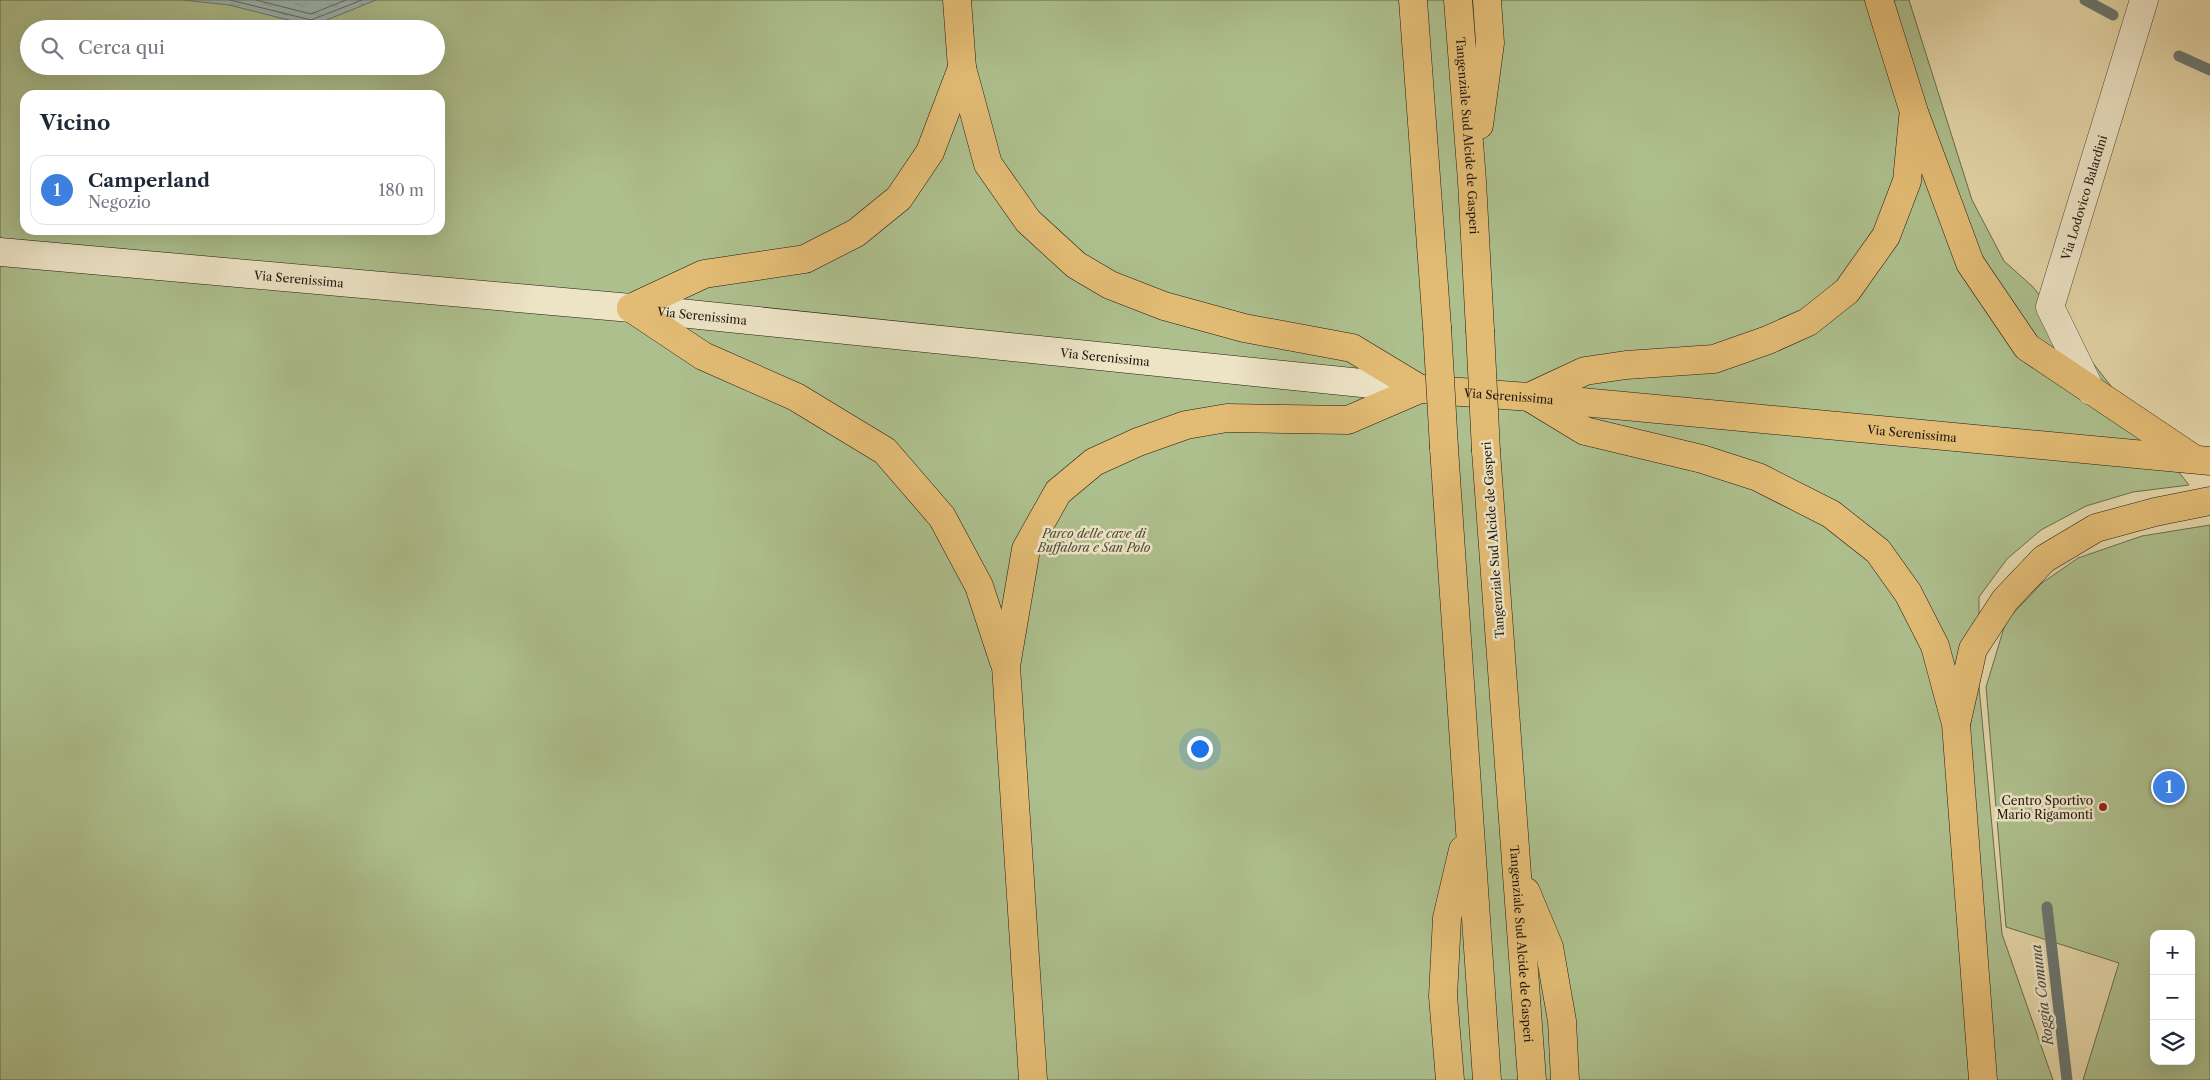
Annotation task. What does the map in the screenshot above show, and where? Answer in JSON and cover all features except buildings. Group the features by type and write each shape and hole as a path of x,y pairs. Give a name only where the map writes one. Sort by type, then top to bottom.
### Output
{"main road":[{"path":"957,0 962,68 988,164 1028,222 1076,265 1110,285 1164,306 1244,328 1352,348 1420,389"},
{"path":"1413,0 1437,328 1486,1080"},
{"name":"Tangenziale Sud Alcide de Gasperi","path":"1458,0 1472,182 1486,451 1532,1080"},
{"path":"1472,182 1490,43 1487,0"},
{"path":"1879,0 1914,112 1970,263 2027,347 2202,460"},
{"name":"Via Lodovico Balardini","path":"2091,390 2050,307 2144,0"},
{"path":"631,308 704,274 805,259 856,233 898,198 930,152 962,68"},
{"path":"1529,397 1585,370 1626,364 1714,359 1768,340 1808,322 1847,291 1886,236 1907,182 1914,112"},
{"name":"Via Serenissima","path":"0,252 631,308 1420,389 1529,397 2202,460"},
{"path":"631,308 703,356 796,397 885,451 942,517 979,586 1006,666"},
{"path":"1033,1080 1006,666 1026,549 1058,492 1094,462 1138,442 1186,425 1227,418 1348,420 1420,389"},
{"path":"1529,397 1585,431 1702,459 1758,476 1831,514 1878,551 1908,593 1935,646 1956,724 1983,1080"},
{"path":"1956,724 1973,648 2005,600 2044,559 2096,528 2155,512 2210,501"},
{"path":"1450,1080 1444,996 1447,918 1469,821"},
{"path":"1518,874 1550,947 1562,1021 1565,1080"}],"green space":[{"name":"Parco delle cave di Buffalora e San Polo","path":"0,0 1909,0 1972,200 2004,261 2033,287 2189,485 2133,492 2086,506 2041,530 2007,559 1979,597 1979,687 2002,934 2053,1080 0,1080"},
{"name":"Centro Sportivo Mario Rigamonti","path":"2210,525 2210,1080 2083,1080 2119,963 2006,927 1986,687 2006,621 2042,583 2078,558 2142,536"}],"water":[{"path":"183,0 376,0 327,20 288,20 229,5"}],"waterway":[{"name":"Roggia Comuna","path":"2085,0 2113,15"},
{"name":"Roggia Comuna","path":"2179,56 2210,70"},
{"name":"Roggia Comuna","path":"2047,907 2067,1080"}],"place":[{"name":"Camperland","path":"2169,787"},
{"name":"Centro Sportivo Mario Rigamonti","path":"2103,807"}]}
